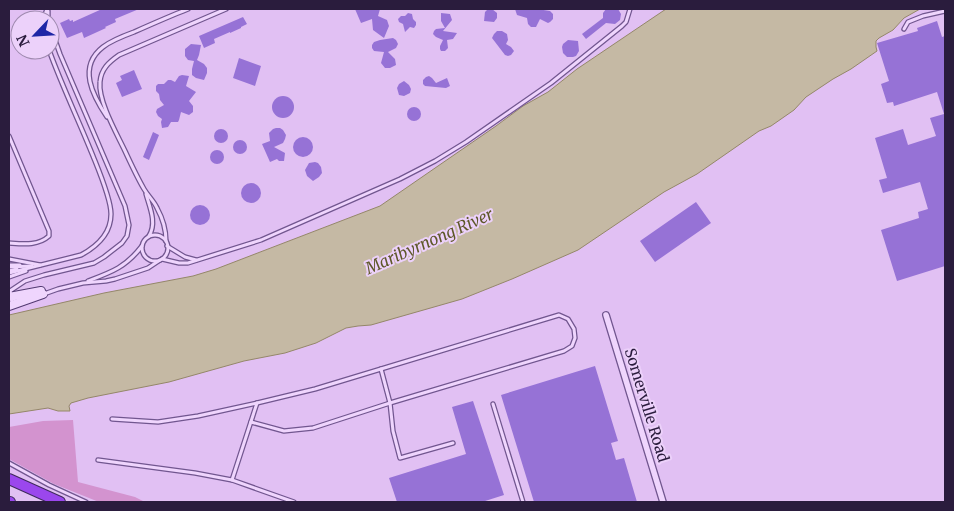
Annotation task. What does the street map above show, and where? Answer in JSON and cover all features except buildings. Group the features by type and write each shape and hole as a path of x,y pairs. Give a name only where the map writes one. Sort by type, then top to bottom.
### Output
{"highway":[{"path":"9,479 60,502"}],"street":[{"path":"10,297 43,292"},
{"path":"11,306 43,292"},
{"name":"Somerville Road","path":"606,315 663,502"}],"lane":[{"path":"83,283 115,279 148,268 161,260 167,253 166,231 161,216 145,191 90,86 92,61 102,48 118,38 188,9"},
{"path":"110,121 100,91 100,82 105,67 110,61 119,54 226,9"},
{"path":"143,245 145,257 152,261 188,263 261,240 400,179 435,162 551,83 622,26 626,22 630,9"},
{"path":"904,29 908,22 945,11"},
{"path":"11,306 10,291 25,281 98,261 122,242 129,230 125,206 60,54"},
{"path":"9,277 89,251 99,243 110,224 111,214 107,194 53,60"},
{"path":"9,136 50,231 49,236 39,242 32,244 9,243"},
{"path":"43,292 83,283 109,274 134,256 152,231 152,215 145,191"},
{"path":"147,238 157,236 164,239 167,244 185,257 197,260"},
{"path":"9,259 40,266"},
{"path":"9,269 40,266"},
{"path":"9,269 40,266"},
{"path":"112,419 158,422 198,416 257,403 315,389 558,315 568,318 574,328 575,338 572,346 564,351 313,428 284,431 251,422"},
{"path":"380,369 390,403 393,431 400,458 453,443"},
{"path":"232,480 257,403"},
{"path":"493,404 523,502"},
{"path":"98,460 232,480 294,502"},
{"path":"9,462 49,485 86,502"}],"shaded area":[{"path":"73,420 78,482 135,497 145,502 99,502 54,484 9,459 9,427 43,421"}],"water":[{"name":"Maribyrnong River","path":"666,9 920,9 904,18 893,30 879,38 876,41 877,51 806,97 794,110 771,126 759,131 697,174 664,192 578,250 462,299 371,325 346,328 316,343 285,353 244,361 169,382 88,398 71,403 69,406 70,411 58,411 48,408 9,414 9,315 104,293 193,276 216,269 380,206"}]}
